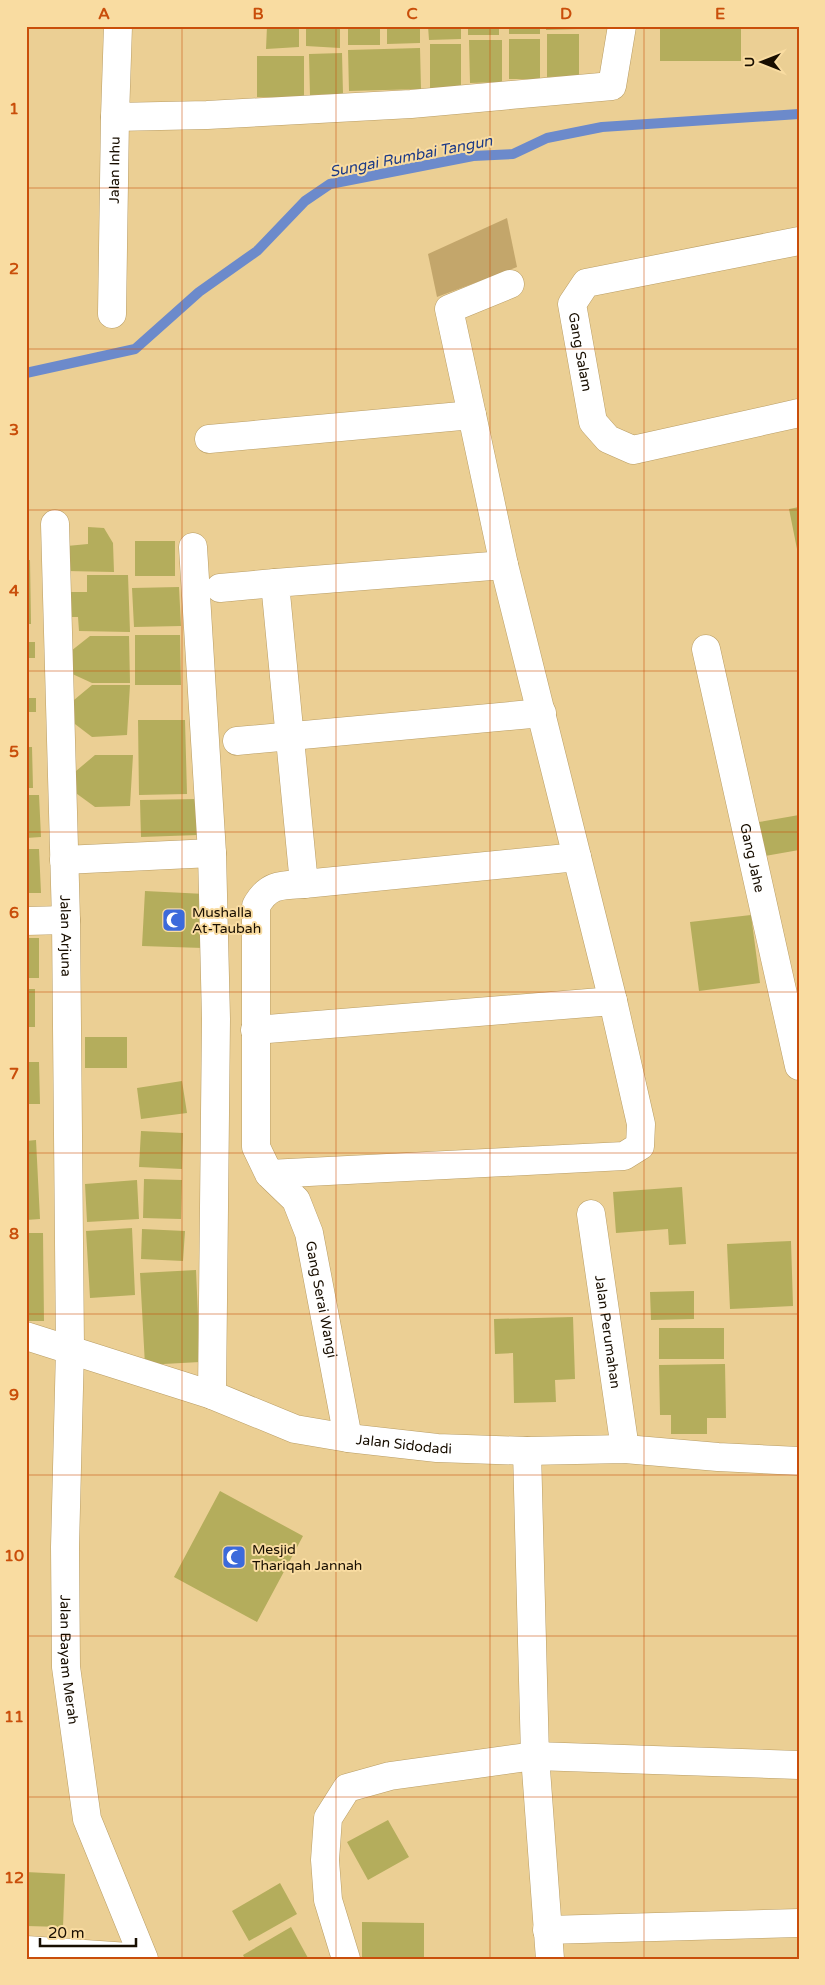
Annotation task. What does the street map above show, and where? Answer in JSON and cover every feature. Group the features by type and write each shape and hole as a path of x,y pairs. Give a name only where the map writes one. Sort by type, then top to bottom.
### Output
{"street":[{"name":"Jalan Inhu","path":"112,314 118,26"},
{"path":"115,117 207,115 411,104 612,86 622,26"},
{"name":"Gang Salam","path":"799,241 586,283 572,304 593,422 608,439 633,450 799,413"},
{"path":"510,284 450,309 504,565 542,712 613,1001 641,1124 640,1146 624,1156 268,1174 256,1147 256,906 263,894 278,886 577,857"},
{"path":"210,439 472,415"},
{"name":"Jalan Arjuna","path":"55,524 66,920 70,1349"},
{"path":"193,547 212,853 216,1018 212,1395"},
{"path":"220,588 504,565"},
{"path":"276,583 304,884"},
{"name":"Gang Jahe","path":"706,649 799,1066"},
{"path":"237,741 542,712"},
{"path":"64,860 212,853"},
{"path":"26,921 66,920"},
{"path":"255,1030 613,1001"},
{"name":"Gang Serai Wangi","path":"268,1174 296,1200 309,1233 348,1438"},
{"name":"Jalan Perumahan","path":"590,1214 625,1449"},
{"name":"Jalan Sidodadi","path":"26,1336 212,1395 295,1429 348,1438 437,1448 527,1451 625,1449 718,1457 799,1461"},
{"name":"Jalan Bayam Merah","path":"70,1349 65,1547 66,1667 87,1819 144,1959"},
{"path":"527,1451 535,1756 550,1959"},
{"path":"346,1959 328,1900 326,1860 328,1818 347,1788 390,1776 535,1756 799,1765"},
{"path":"548,1930 799,1923"},
{"path":"26,1950 144,1959"}],"shaded area":[{"path":"507,218 517,267 437,297 428,254"}],"building":[{"path":"267,26 299,26 299,47 266,49"},
{"path":"306,26 340,26 340,48 306,46"},
{"path":"348,26 380,26 380,45 348,45"},
{"path":"387,26 420,26 420,43 387,44"},
{"path":"428,26 461,26 461,39 429,40"},
{"path":"468,26 499,26 499,35 468,35"},
{"path":"509,26 540,26 540,34 509,34"},
{"path":"546,26 577,26 577,29 546,30"},
{"path":"660,26 741,26 741,61 660,61"},
{"path":"547,34 579,34 579,76 547,77"},
{"path":"509,39 540,39 540,79 509,79"},
{"path":"469,40 502,40 502,82 470,83"},
{"path":"430,44 461,44 461,88 430,88"},
{"path":"420,48 421,89 349,91 348,50"},
{"path":"342,53 343,94 310,95 309,54"},
{"path":"257,56 304,56 304,97 257,97"},
{"path":"799,507 799,554 798,554 789,509"},
{"path":"88,527 104,528 113,543 114,572 67,571 67,546 88,544"},
{"path":"135,541 175,541 175,576 135,576"},
{"path":"26,560 30,560 31,624 26,624"},
{"path":"87,575 128,575 130,632 79,631 78,617 66,617 67,592 87,592"},
{"path":"179,587 181,626 134,627 132,588"},
{"path":"135,635 180,635 181,685 135,685"},
{"path":"90,636 129,636 130,683 92,683 68,672 71,651"},
{"path":"26,642 35,642 35,658 26,658"},
{"path":"92,685 130,685 127,735 92,737 71,721 74,700"},
{"path":"26,698 36,698 36,712 26,712"},
{"path":"138,720 185,720 187,794 139,795"},
{"path":"26,747 32,747 33,788 26,788"},
{"path":"95,755 133,755 130,806 95,807 73,791 76,771"},
{"path":"26,795 39,795 41,837 26,838"},
{"path":"197,799 198,835 141,837 140,800"},
{"path":"799,815 799,850 765,856 759,822"},
{"path":"26,849 39,849 41,893 26,893"},
{"name":"Mushalla At-Taubah","path":"145,891 205,894 203,948 142,946"},
{"path":"751,915 760,983 699,991 690,922"},
{"path":"26,938 39,938 39,978 26,978"},
{"path":"26,989 35,989 35,1027 26,1027"},
{"path":"85,1037 127,1037 127,1068 85,1068"},
{"path":"26,1062 39,1062 40,1104 26,1104"},
{"path":"182,1081 187,1113 141,1119 137,1088"},
{"path":"141,1131 183,1133 182,1169 139,1167"},
{"path":"36,1140 40,1219 26,1220 26,1141"},
{"path":"144,1179 182,1180 181,1219 143,1218"},
{"path":"137,1180 139,1219 87,1222 85,1184"},
{"path":"682,1187 686,1244 669,1245 668,1229 616,1233 613,1192"},
{"path":"132,1228 135,1295 90,1298 86,1231"},
{"path":"142,1229 185,1231 183,1261 141,1259"},
{"path":"26,1233 43,1233 44,1321 26,1321"},
{"path":"791,1241 793,1306 730,1309 727,1244"},
{"path":"196,1270 200,1362 145,1365 140,1273"},
{"path":"694,1291 694,1319 651,1320 650,1292"},
{"path":"573,1317 575,1379 555,1380 556,1402 514,1403 513,1353 495,1354 494,1319"},
{"path":"659,1328 724,1328 724,1359 659,1359"},
{"path":"725,1364 726,1418 707,1418 707,1434 671,1434 671,1415 660,1415 659,1365"},
{"path":"220,1491 303,1536 257,1622 174,1577"},
{"path":"388,1820 409,1857 368,1880 347,1842"},
{"path":"26,1872 65,1874 63,1927 26,1926"},
{"path":"280,1883 297,1914 249,1941 232,1911"},
{"path":"362,1922 424,1923 424,1959 362,1959"},
{"path":"291,1927 308,1958 245,1959 243,1955"}],"waterway":[{"name":"Sungai Rumbai Tangun","path":"26,373 135,349 199,292 257,251 305,201 330,184 473,156 513,154 547,138 602,127 799,114"}],"place":[{"name":"Mushalla At-Taubah","path":"174,920"},
{"name":"Mesjid Thariqah Jannah","path":"234,1557"}]}
